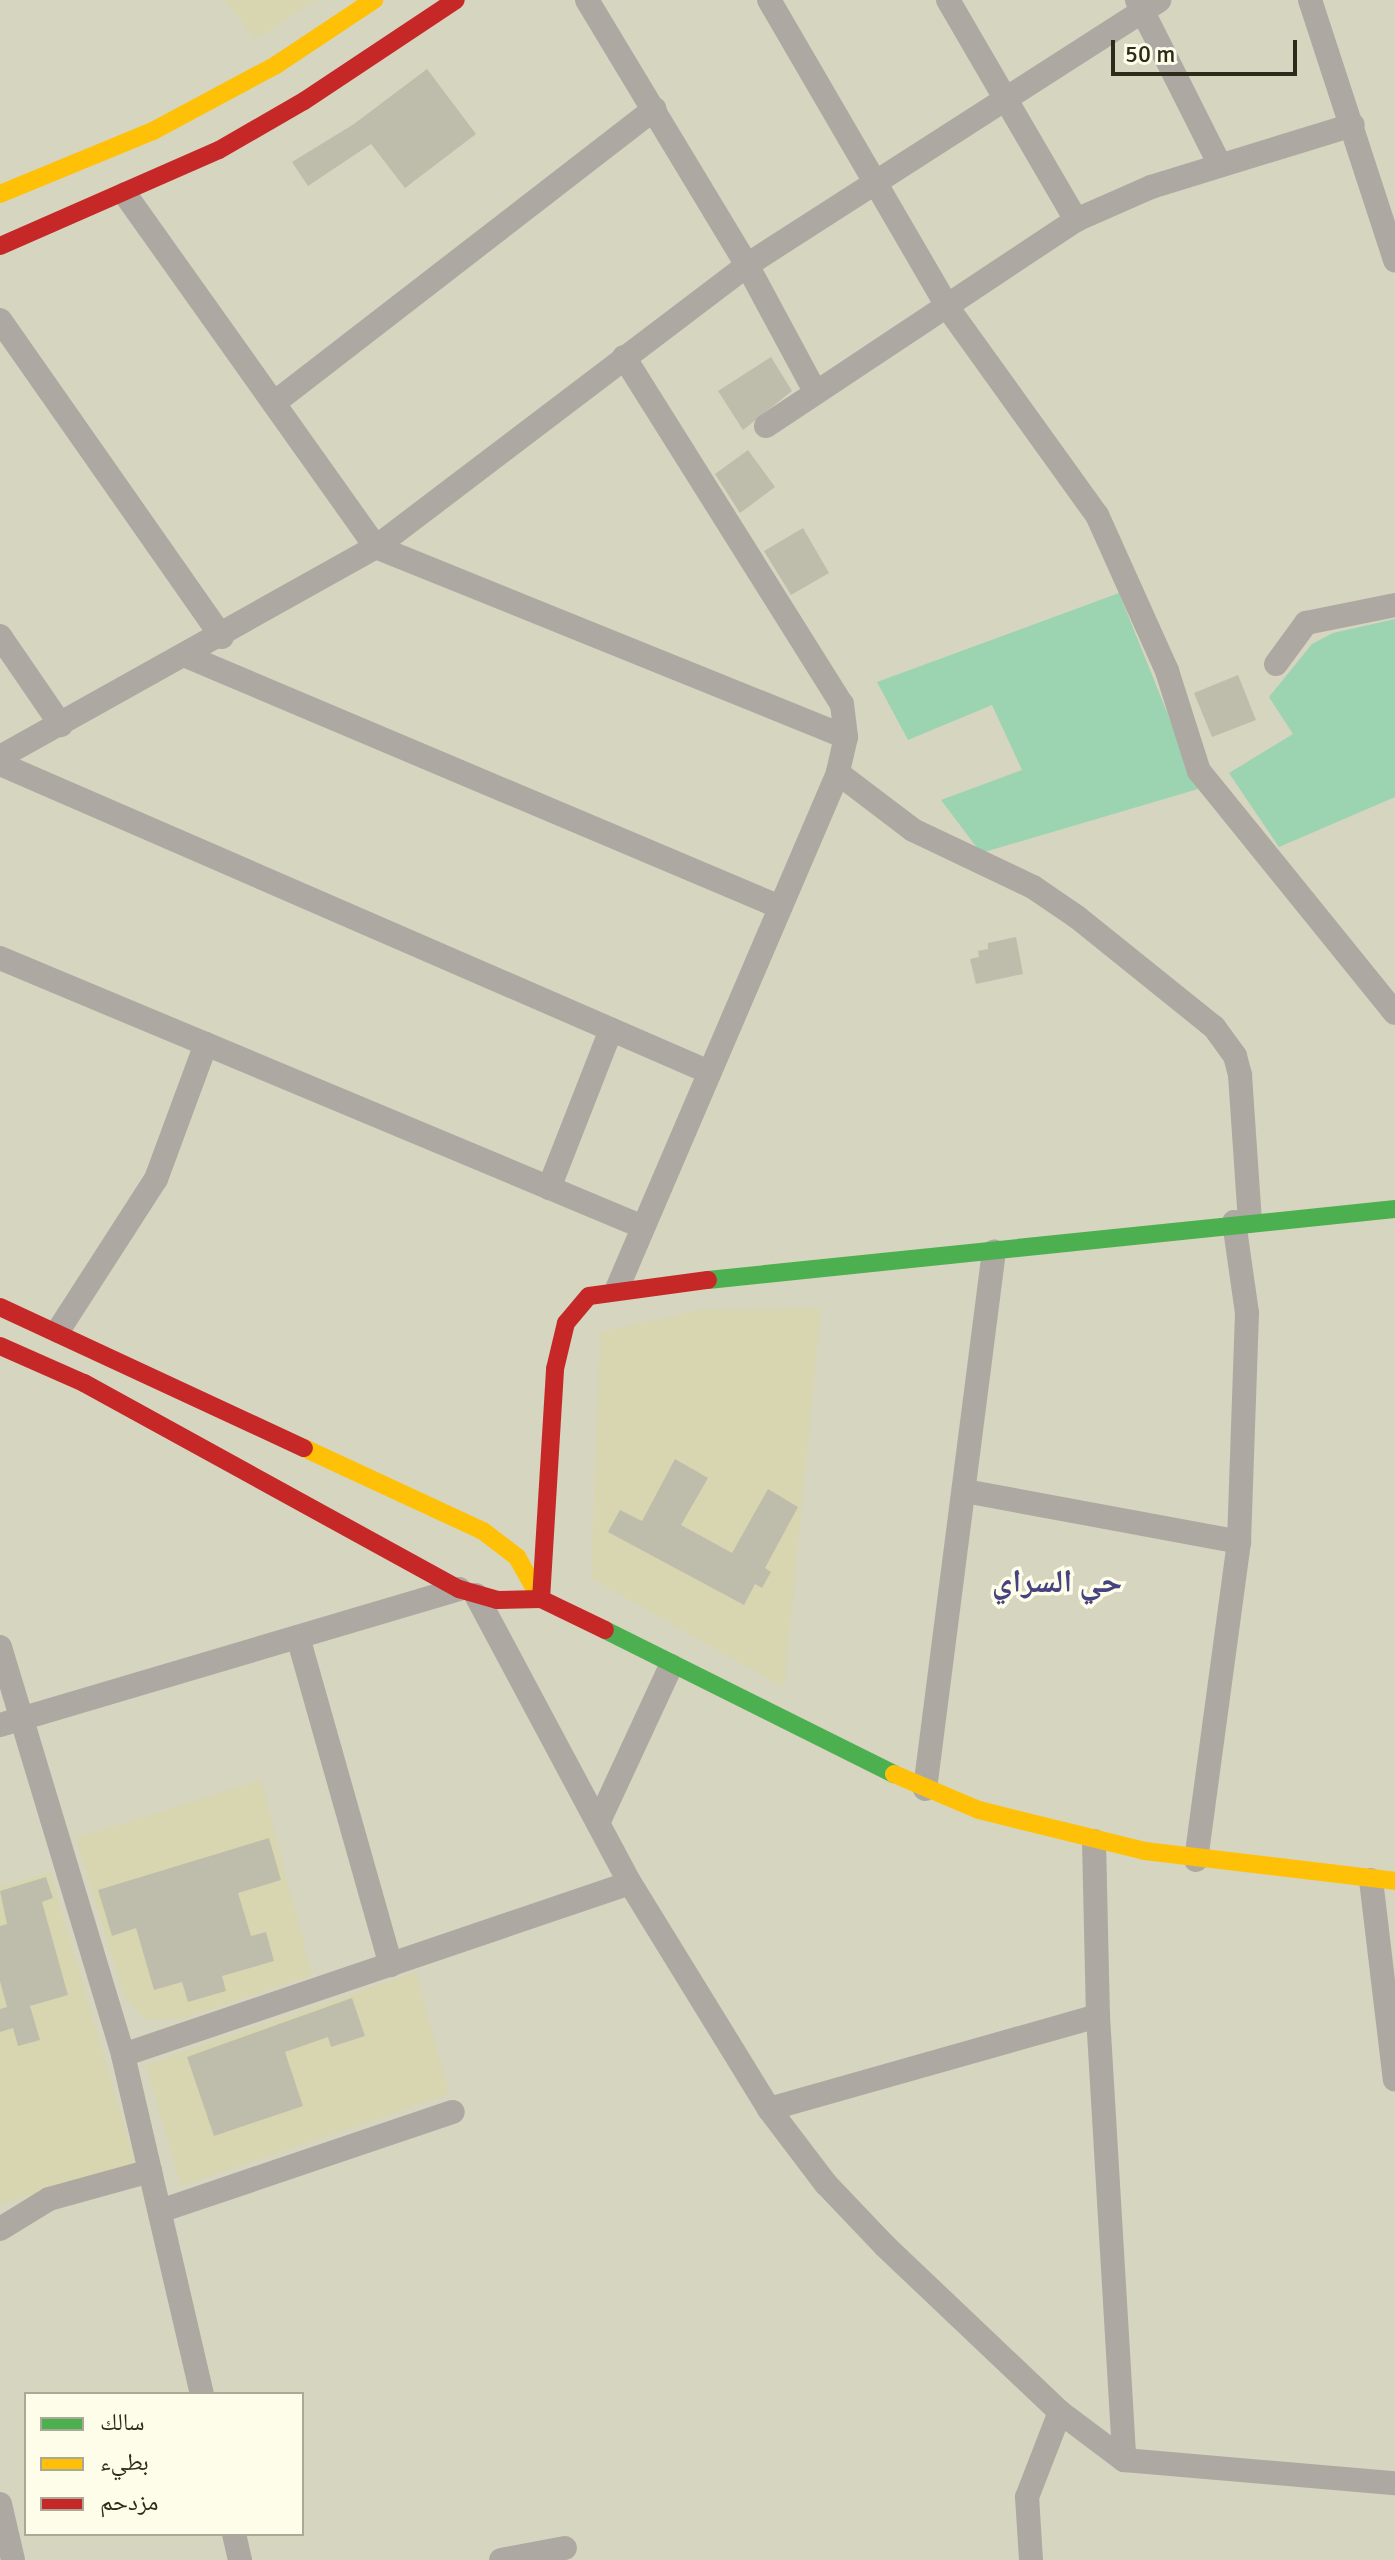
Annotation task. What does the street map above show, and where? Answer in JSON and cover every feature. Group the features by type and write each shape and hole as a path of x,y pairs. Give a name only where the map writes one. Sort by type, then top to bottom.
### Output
{"street":[{"path":"0,194 153,131 276,65 374,0"},
{"path":"0,246 125,194 219,150 304,101 456,0"},
{"path":"587,0 747,265 816,393"},
{"path":"769,0 948,308 1097,515 1167,671 1199,771 1395,1013"},
{"path":"948,0 1076,220"},
{"path":"1310,0 1395,260"},
{"path":"0,757 222,637 376,547 747,265 1147,3 1220,165"},
{"path":"274,403 655,109"},
{"path":"766,426 948,308 1076,220 1220,165 1353,125"},
{"path":"125,194 376,547 846,737"},
{"path":"0,320 222,637"},
{"path":"617,1289 838,773 846,737 842,704 624,357"},
{"path":"1276,664 1306,623 1395,605"},
{"path":"0,636 61,725"},
{"path":"186,656 780,907"},
{"path":"0,764 709,1072"},
{"path":"838,773 913,830 1033,887 1077,917 1214,1027 1235,1056 1240,1075 1247,1313 1239,1542 1196,1860"},
{"path":"0,958 643,1227"},
{"path":"549,1188 611,1030"},
{"path":"58,1331 156,1179 206,1044"},
{"path":"541,1599 549,1412 561,1336 580,1303 617,1289 994,1251 1242,1222 1395,1209"},
{"path":"925,1789 994,1251"},
{"path":"0,1307 58,1331 499,1541 524,1567 541,1599"},
{"path":"0,1346 84,1383 468,1592 541,1599 925,1789 1033,1827 1094,1841 1196,1860 1383,1881 1395,2080"},
{"path":"965,1491 1239,1542"},
{"path":"11,1722 298,1637 468,1592 493,1590 505,1576 507,1558 499,1541"},
{"path":"468,1592 599,1821 630,1883 769,2109 854,2215 1060,2412 1124,2460 1395,2483"},
{"path":"298,1637 391,1965"},
{"path":"0,1647 11,1722 123,2055 202,2392"},
{"path":"599,1821 671,1666"},
{"path":"1094,1841 1098,2016 1124,2460"},
{"path":"123,2055 630,1883"},
{"path":"769,2109 1098,2016"},
{"path":"160,2211 453,2112"},
{"path":"0,2229 49,2199 150,2171"},
{"path":"1031,2560 1027,2497 1060,2412"},
{"path":"0,2504 13,2560"},
{"path":"234,2536 240,2560"},
{"path":"501,2560 565,2548"}],"shaded area":[{"path":"224,0 316,0 256,39"},
{"path":"821,1308 784,1688 591,1578 600,1332 700,1310"},
{"path":"261,1780 312,1975 182,2019 144,2020 124,1996 76,1838"},
{"path":"50,1872 135,2162 0,2205 0,1887"},
{"path":"416,1972 449,2094 181,2186 146,2065"}],"green space":[{"path":"1119,593 1198,789 981,853 941,800 1022,770 992,705 908,740 877,682"},
{"path":"1395,619 1395,797 1279,847 1229,773 1293,734 1269,697 1312,644 1333,633"}],"building":[{"path":"427,69 476,134 405,188 371,144 308,186 292,162 354,124"},
{"path":"771,357 792,391 743,430 718,391"},
{"path":"748,450 775,487 740,513 715,474"},
{"path":"803,528 829,573 791,595 764,551"},
{"path":"1238,675 1256,720 1212,737 1194,693"},
{"path":"1016,937 1023,974 976,984 970,959 979,957 978,951 988,949 988,943"},
{"path":"675,1459 708,1478 681,1525 732,1553 768,1489 798,1507 765,1568 771,1572 762,1588 755,1584 744,1605 608,1532 620,1510 642,1521"},
{"path":"269,1838 281,1880 238,1893 251,1936 266,1932 274,1961 222,1976 226,1991 188,2002 182,1982 154,1990 136,1928 112,1936 98,1890"},
{"path":"46,1877 53,1898 42,1902 68,1995 30,2006 40,2040 18,2046 13,2028 0,2032 0,2009 7,2007 0,1981 0,1926 7,1924 0,1891"},
{"path":"352,1998 365,2036 331,2047 328,2037 285,2052 303,2106 214,2136 187,2057"}],"traffic: fast":[{"path":"708,1280 1395,1209"},
{"path":"605,1630 894,1774"}],"traffic: slow":[{"path":"0,194 153,131 276,65 374,0"},
{"path":"304,1448 483,1531 517,1557 540,1598"},
{"path":"894,1774 979,1810 1145,1851 1395,1881"}],"traffic: jam":[{"path":"0,246 219,150 304,101 456,0"},
{"path":"541,1599 555,1369 566,1323 589,1296 708,1280"},
{"path":"0,1307 304,1448"},
{"path":"0,1346 84,1383 459,1589 497,1600 541,1599 605,1630"}],"district":[{"name":"حي السراي","path":"1057,1582"}]}
